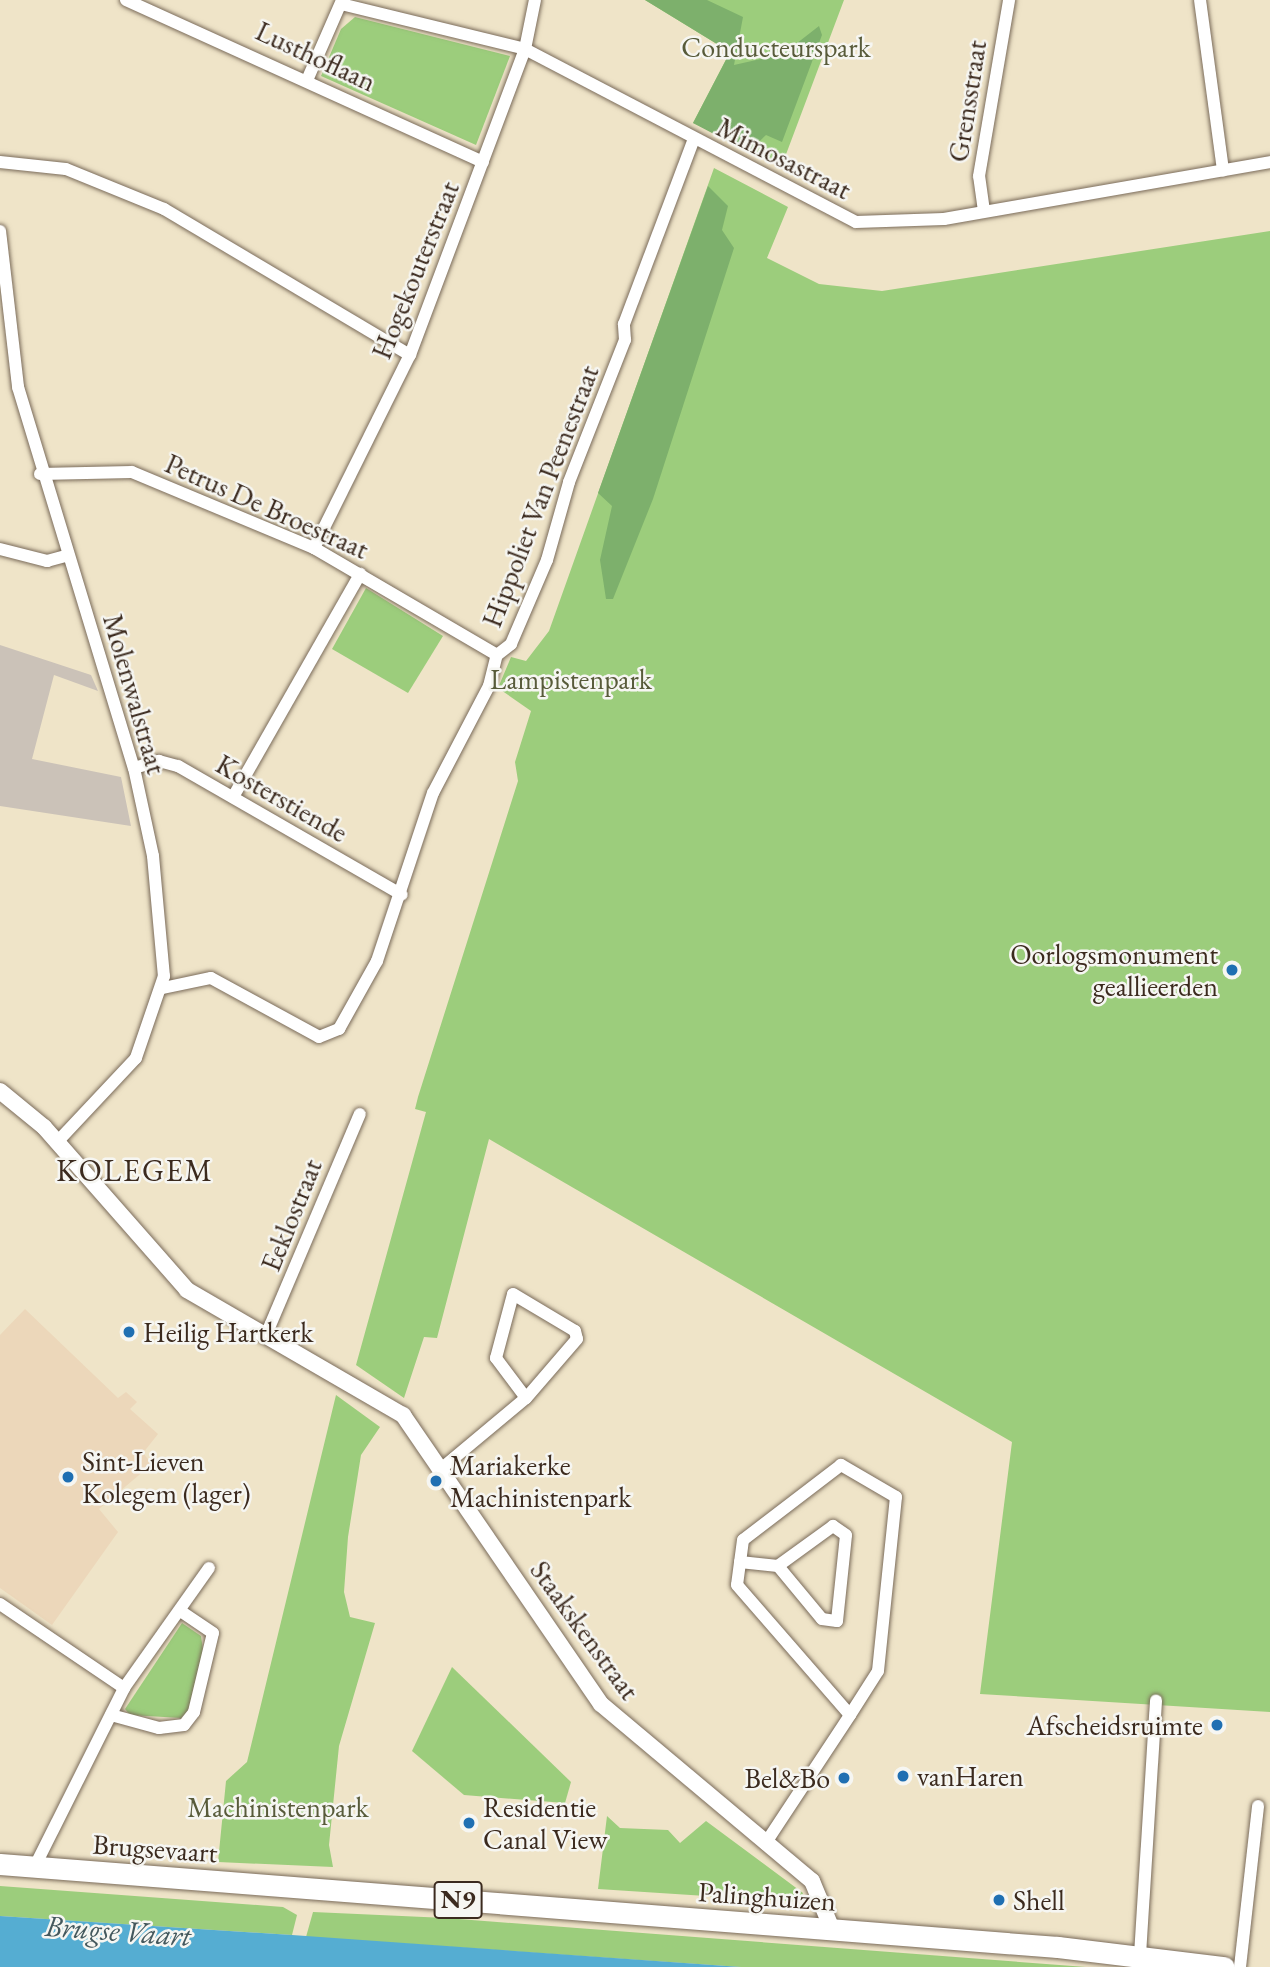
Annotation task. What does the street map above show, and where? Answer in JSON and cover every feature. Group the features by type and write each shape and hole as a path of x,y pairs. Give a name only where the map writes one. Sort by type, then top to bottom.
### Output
{"main road":[{"name":"Brugsevaart","path":"0,1864 306,1888"},
{"name":"Palinghuizen","path":"306,1888 1140,1955 1224,1967"}],"street":[{"name":"Lusthoflaan","path":"126,0 307,78 484,162"},
{"name":"Hogekouterstraat","path":"314,548 410,355 525,49 535,0"},
{"name":"Grensstraat","path":"984,211 979,176 1009,0"},
{"path":"1200,0 1223,170"},
{"path":"307,78 341,2"},
{"name":"Mimosastraat","path":"341,2 525,49 856,222 984,211 1270,162"},
{"name":"Hippoliet Van Peenestraat","path":"163,988 211,978 319,1037 334,1031 377,961 402,895 433,793 489,686 497,655 510,644 547,560 571,492 569,482 625,340 624,324 694,139"},
{"path":"0,162 66,169 164,209 410,355"},
{"name":"Molenwalstraat","path":"0,231 19,387 40,474 134,768 153,856 163,988 136,1058 57,1142"},
{"name":"Petrus De Broestraat","path":"40,474 132,472 314,548 497,655"},
{"path":"0,550 47,561 66,556"},
{"path":"233,797 360,574"},
{"name":"Kosterstiende","path":"134,768 159,761 178,766 402,895"},
{"path":"0,1091 57,1142 187,1290 266,1335"},
{"name":"Eeklostraat","path":"266,1335 360,1114"},
{"path":"442,1468 526,1398 577,1339 575,1331 513,1294 496,1358 526,1398"},
{"name":"Staakskenstraat","path":"266,1335 377,1396 412,1425 601,1704 812,1881 832,1929"},
{"path":"765,1844 850,1715 878,1671 896,1497 841,1465 743,1540 737,1585 850,1715"},
{"path":"740,1562 778,1566 833,1526 846,1535 837,1621 822,1619 778,1566"},
{"path":"35,1866 124,1688 209,1568"},
{"path":"0,1604 124,1688"},
{"path":"111,1715 159,1728 184,1725 194,1712 213,1633 180,1611"},
{"path":"1140,1955 1156,1701"},
{"path":"1240,1967 1258,1806"}],"shaded area":[{"path":"0,645 91,675 98,691 54,675 32,759 121,777 131,826 0,806"},
{"name":"Sint-Lieven Kolegem (lager)","path":"25,1309 118,1398 126,1392 137,1402 130,1409 158,1434 143,1453 152,1464 99,1509 118,1532 52,1625 0,1588 0,1335"}],"green space":[{"name":"Conducteurspark","path":"645,0 844,0 782,165 693,123 730,52"},
{"name":"Conducteurspark","path":"645,0 707,0 743,17 734,65 783,54 819,26 822,35 782,142 766,135 748,152 693,123 730,52"},
{"path":"355,17 510,56 476,145 321,76 341,29"},
{"name":"Lampistenpark","path":"714,168 788,207 767,258 819,284 882,291 1270,231 1270,1712 980,1694 1012,1442 489,1139 437,1338 424,1337 404,1398 356,1365 426,1112 415,1109 418,1097 518,781 515,762 531,711 498,688 511,657 526,661 549,631"},
{"path":"708,186 728,206 722,230 734,248 653,499 613,599 606,599 600,560 612,506 598,493"},
{"path":"366,588 443,636 408,693 332,649"},
{"name":"Machinistenpark","path":"336,1395 380,1427 361,1455 348,1537 344,1592 350,1617 375,1623 339,1746 329,1845 333,1867 218,1862 226,1781 247,1762"},
{"path":"182,1623 201,1636 203,1650 188,1711 181,1718 130,1715 125,1709"},
{"path":"452,1667 571,1782 565,1803 464,1795 412,1751"},
{"path":"607,1816 620,1828 668,1830 680,1843 706,1821 803,1893 800,1902 598,1889"},
{"path":"0,1886 283,1907 297,1915 292,1935 0,1916"},
{"path":"313,1912 446,1918 1086,1967 741,1967 306,1937"}],"water":[{"name":"Brugse Vaart","path":"0,1916 292,1935 741,1967 0,1967"}],"place":[{"name":"Oorlogsmonument geallieerden","path":"1232,970"},
{"name":"Heilig Hartkerk","path":"129,1332"},
{"name":"Sint-Lieven Kolegem (lager)","path":"68,1477"},
{"name":"Mariakerke Machinistenpark","path":"436,1481"},
{"name":"Afscheidsruimte","path":"1217,1725"},
{"name":"vanHaren","path":"903,1776"},
{"name":"Bel&Bo","path":"844,1778"},
{"name":"Residentie Canal View","path":"469,1823"},
{"name":"Shell","path":"999,1900"}],"district":[{"name":"KOLEGEM","path":"135,1171"}]}
